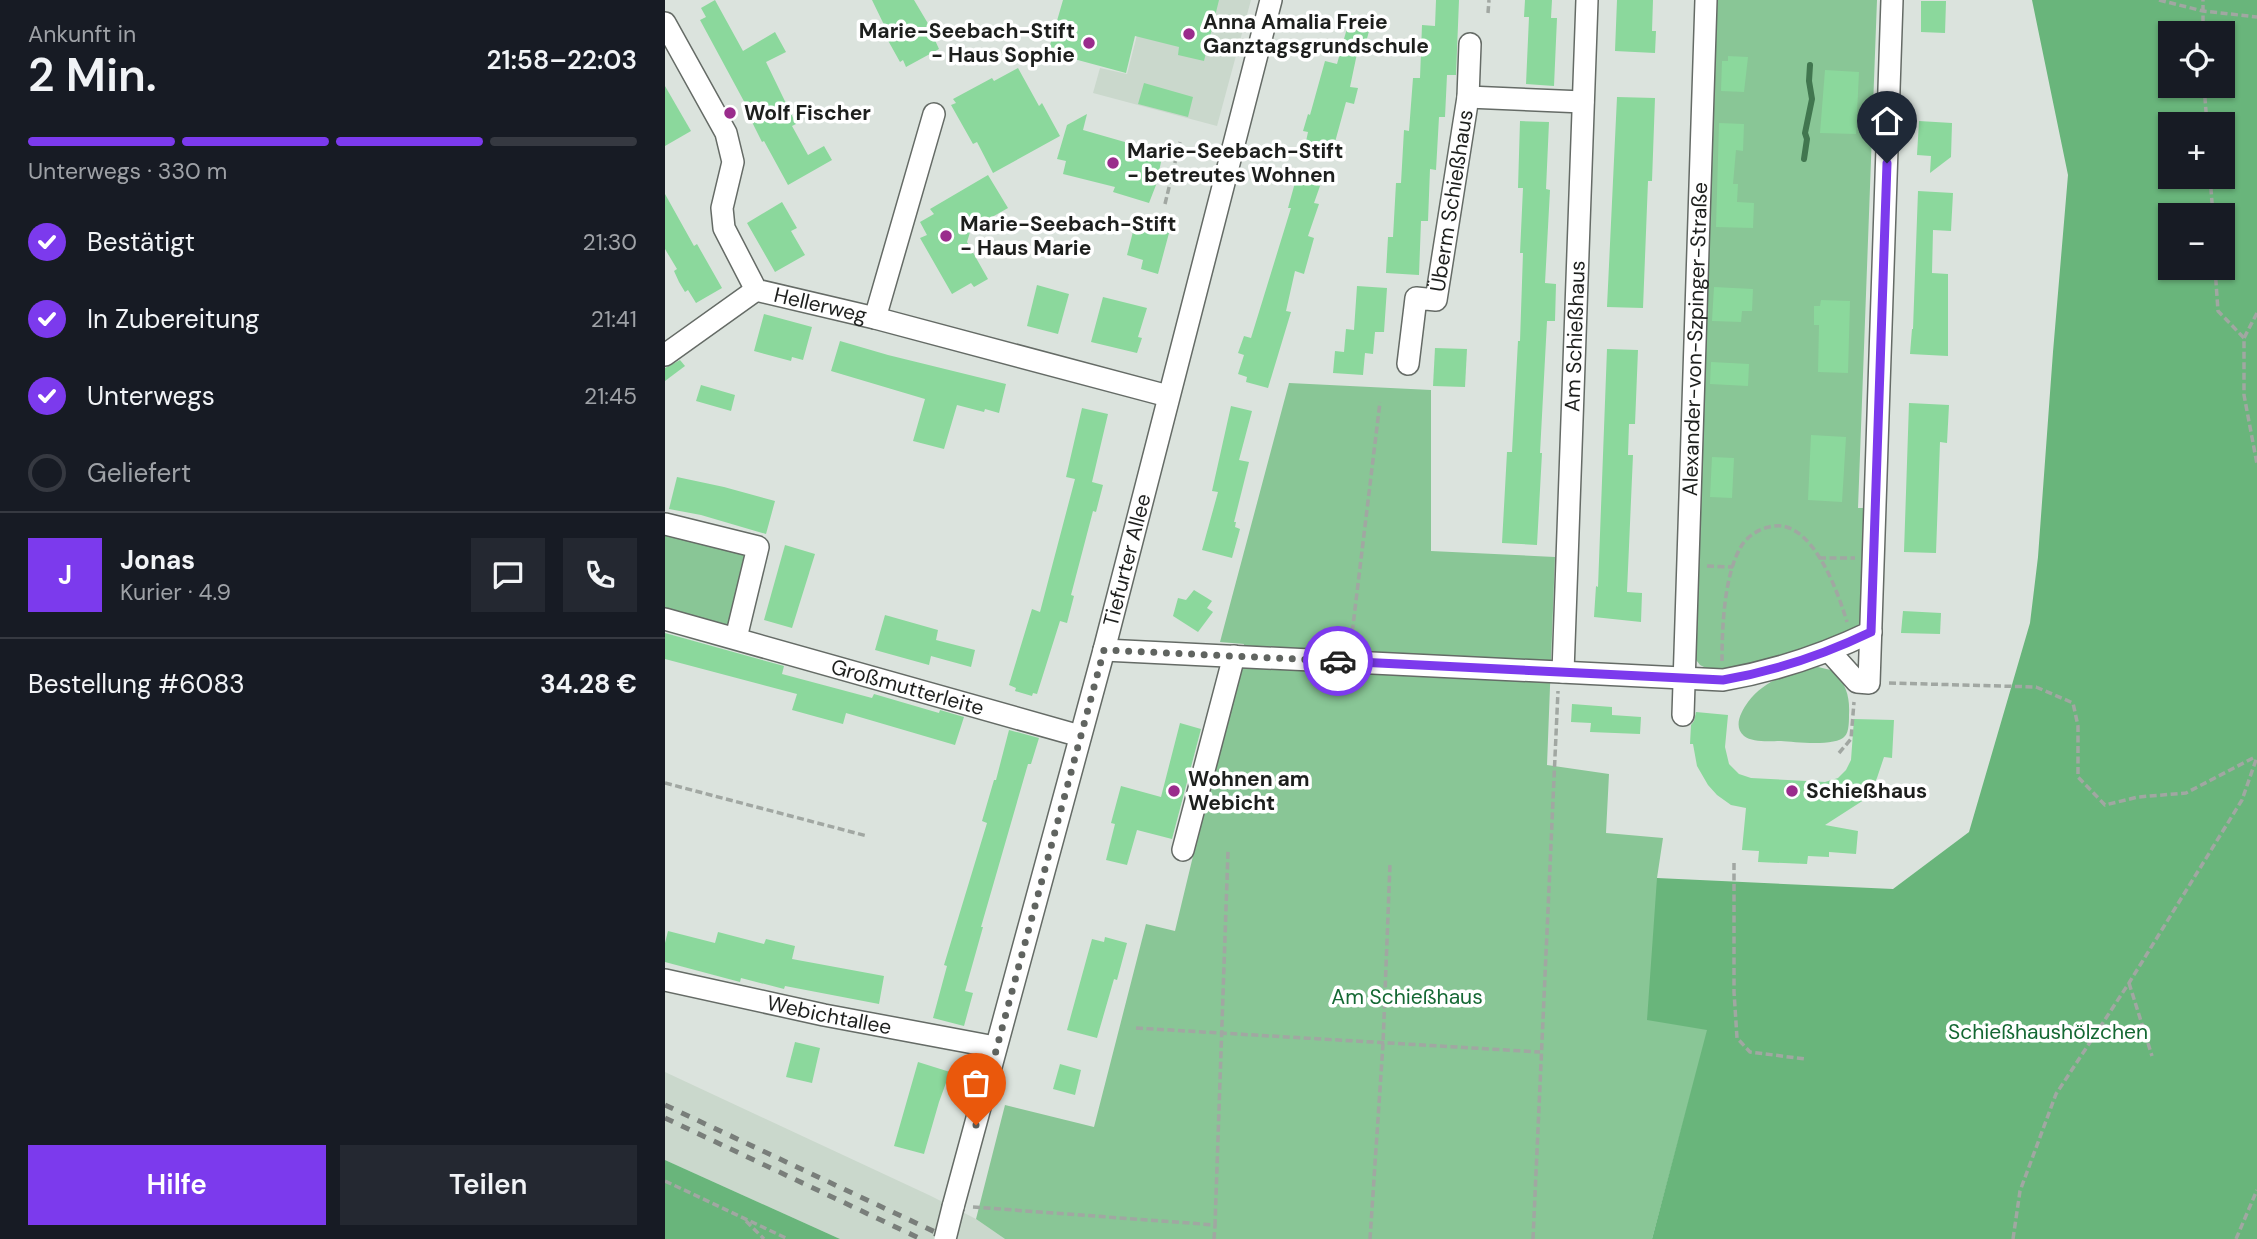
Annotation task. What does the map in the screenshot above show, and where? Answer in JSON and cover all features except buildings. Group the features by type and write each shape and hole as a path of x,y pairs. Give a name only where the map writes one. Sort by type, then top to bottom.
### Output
{"street":[{"name":"Tiefurter Allee","path":"945,1239 1104,650 1272,0"},
{"name":"Am Schießhaus","path":"1563,672 1587,0"},
{"name":"Alexander-von-Szpinger-Straße","path":"1683,715 1706,0"},
{"path":"1830,652 1857,682 1869,682 1862,637 1874,557 1892,0"},
{"name":"Hellerweg","path":"665,23 726,133 733,162 722,208 723,228 756,290 875,318 1168,396"},
{"name":"Überm Schießhaus","path":"1408,364 1416,298 1436,300 1468,97 1470,44"},
{"name":"Überm Schießhaus","path":"1468,97 1583,102"},
{"path":"875,318 935,114"},
{"path":"665,355 756,290"},
{"path":"665,524 758,547 736,638"},
{"name":"Großmutterleite","path":"665,619 1080,736"},
{"path":"1104,650 1723,680 1756,674 1830,652 1862,637"},
{"path":"1183,850 1234,656"},
{"name":"Webichtallee","path":"665,980 824,1015 995,1047"}],"path":[{"path":"1488,13 1489,0"},
{"path":"2159,0 2203,11 2257,17"},
{"path":"2203,0 2203,21"},
{"path":"1165,204 1180,142"},
{"path":"2216,280 2218,312 2244,338"},
{"path":"2257,313 2244,338 2244,395 2257,464"},
{"path":"1348,661 1380,402"},
{"path":"1723,680 1722,639 1733,567 1743,543 1761,529 1781,525 1792,528 1810,545 1862,637"},
{"path":"1819,558 1874,557"},
{"path":"1713,566 1733,567"},
{"path":"1532,1239 1556,696 1563,672"},
{"path":"1869,682 2036,687 2073,703 2078,726 2078,777 2105,805 2138,797 2186,793 2257,757"},
{"path":"1839,753 1851,739 1854,698"},
{"path":"2014,1239 2020,1191 2056,1094 2129,983 2242,800 2257,757"},
{"path":"665,783 867,835"},
{"path":"1214,1239 1228,851"},
{"path":"1734,863 1734,992 1737,1038 1750,1052 1805,1059"},
{"path":"1370,1239 1383,1044 1390,864"},
{"path":"2129,983 2152,1056"},
{"path":"1136,1028 1541,1052"},
{"path":"665,1181 788,1239"},
{"path":"2236,1239 2257,1190"},
{"path":"976,1208 1215,1225"},
{"path":"743,1218 764,1239"}],"shaded area":[{"name":"Anna Amalia Freie Ganztagsgrundschule","path":"1146,0 1251,0 1217,126 1093,93 1100,68 1127,74"},
{"path":"665,1072 931,1196 976,1219 1005,1239 840,1239 665,1160"}],"green space":[{"path":"1714,0 1877,0 1858,508 1865,508 1862,617 1855,629 1797,654 1710,670 1700,665 1693,656"},
{"name":"Schießhaushölzchen","path":"2032,0 2257,0 2257,1239 1652,1239 1707,1030 1647,1020 1657,878 1893,889 1969,832 2030,623 2038,557 2068,175"},
{"name":"Am Schießhaus","path":"1289,383 1431,390 1431,551 1555,557 1547,765 1609,774 1606,833 1663,838 1657,878 1708,1030 1652,1239 1005,1239 976,1219 1005,1105 1094,1127 1146,924 1175,931 1244,644 1220,642"},
{"path":"665,534 747,555 728,625 665,608"},
{"path":"1818,667 1835,671 1847,692 1849,720 1845,736 1833,742 1815,743 1757,741 1744,736 1739,728 1739,719 1755,694 1779,678"},
{"path":"665,1160 840,1239 665,1239"}],"waterway":[{"path":"1804,159 1807,139 1805,133 1812,99 1810,65"}],"railway":[{"path":"665,1105 950,1239"},
{"path":"665,1118 921,1239"}],"way so far":[{"path":"976,1125 1104,650 1338,661"}],"place":[{"name":"Anna Amalia Freie Ganztagsgrundschule","path":"1189,34"},
{"name":"Marie-Seebach-Stift - Haus Sophie","path":"1089,43"},
{"name":"Wolf Fischer","path":"730,113"},
{"name":"Marie-Seebach-Stift - betreutes Wohnen","path":"1113,163"},
{"name":"Marie-Seebach-Stift - Haus Marie","path":"946,236"},
{"name":"Wohnen am Webicht","path":"1174,791"},
{"name":"Schießhaus","path":"1792,791"}],"route":[{"path":"1338,661 1723,680 1795,663 1834,650 1871,632 1887,163"}]}
